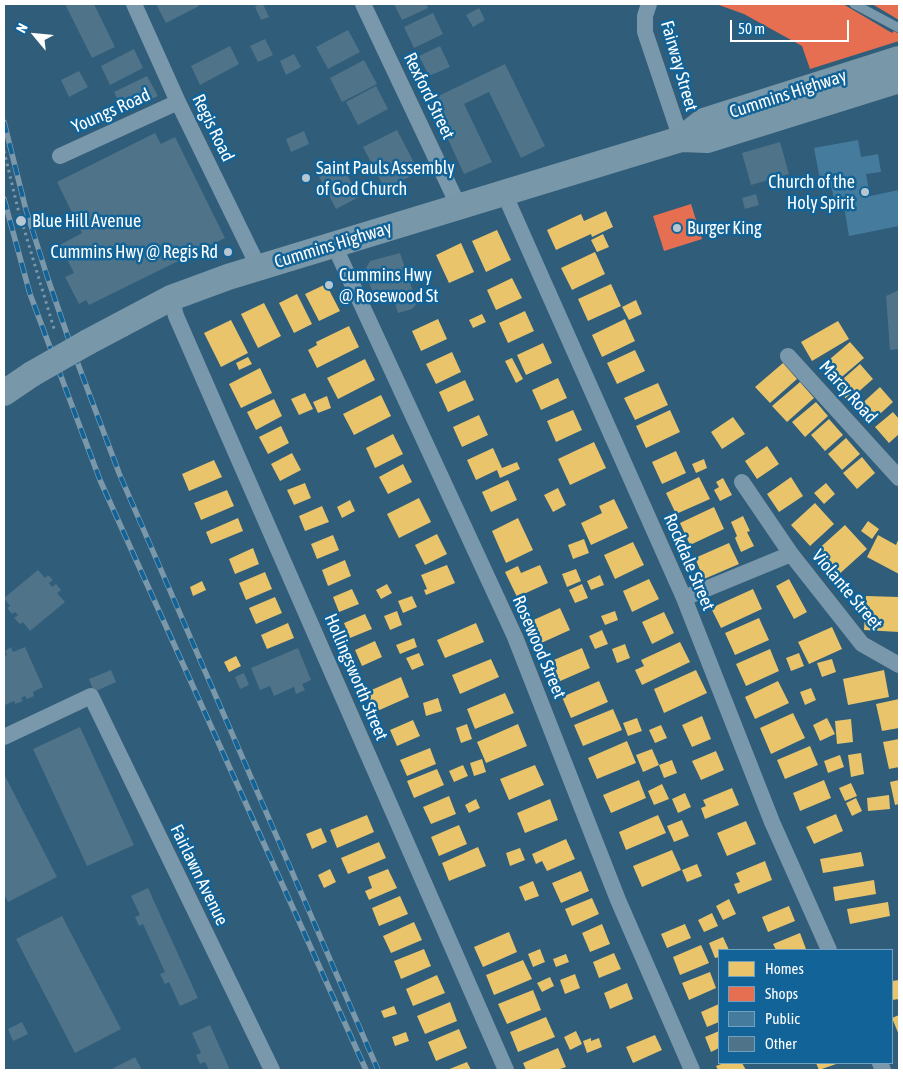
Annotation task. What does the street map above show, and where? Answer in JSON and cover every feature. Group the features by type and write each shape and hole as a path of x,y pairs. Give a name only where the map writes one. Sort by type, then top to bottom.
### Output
{"main road":[{"name":"Cummins Highway","path":"681,139 704,121 899,59"},
{"name":"Cummins Highway","path":"4,393 32,374 88,342 172,298 334,244 681,139 707,140 899,80"}],"street":[{"name":"Regis Road","path":"134,4 178,102 258,268"},
{"name":"Rexford Street","path":"363,4 459,207"},
{"name":"Fairway Street","path":"649,4 645,16 645,32 681,139"},
{"name":"Youngs Road","path":"60,156 178,102"},
{"name":"Rockdale Street","path":"504,193 684,598 776,830 829,949"},
{"name":"Rosewood Street","path":"334,244 515,638 618,900 692,1070"},
{"name":"Hollingsworth Street","path":"172,298 176,316 506,1070"},
{"name":"Marcy Road","path":"788,356 899,478"},
{"name":"Violante Street","path":"742,482 791,554 862,644 899,665"},
{"name":"Violante Street","path":"684,598 791,554"},
{"name":"Fairlawn Avenue","path":"4,737 91,696 272,1070"}],"lane":[{"path":"854,4 899,28"}],"path":[{"path":"4,151 18,209 55,332"}],"building: Homes":[{"path":"606,211 613,227 592,237 591,234 556,250 547,230 581,214 584,221"},
{"path":"497,230 511,260 486,272 472,241"},
{"path":"603,234 609,247 597,252 591,240"},
{"path":"461,243 474,272 449,283 436,255"},
{"path":"595,252 605,274 572,290 561,268"},
{"path":"512,278 522,298 496,310 487,290"},
{"path":"326,284 340,311 319,321 305,294"},
{"path":"611,284 621,306 588,321 578,299"},
{"path":"297,294 312,324 294,333 279,303"},
{"path":"636,300 642,314 629,320 622,307"},
{"path":"264,303 281,336 258,348 241,314"},
{"path":"525,311 534,331 508,343 499,323"},
{"path":"482,314 486,322 473,328 469,320"},
{"path":"438,319 447,339 421,351 412,331"},
{"path":"625,319 635,341 602,357 592,335"},
{"path":"231,320 248,353 221,367 204,333"},
{"path":"838,321 849,339 812,361 801,342"},
{"path":"349,326 359,347 317,368 308,350 317,345 316,342"},
{"path":"850,342 864,358 837,381 823,365"},
{"path":"543,343 552,363 526,375 517,355"},
{"path":"635,350 645,371 617,384 607,363"},
{"path":"452,352 461,372 436,384 426,364"},
{"path":"248,357 252,364 239,370 236,363"},
{"path":"512,358 523,379 516,383 505,361"},
{"path":"365,359 375,380 338,399 327,378"},
{"path":"783,363 797,379 770,403 755,387"},
{"path":"860,364 873,379 848,401 835,386"},
{"path":"260,368 272,393 241,408 229,384"},
{"path":"558,378 567,398 541,410 532,390"},
{"path":"465,380 474,400 448,412 439,392"},
{"path":"800,382 814,398 787,422 772,406"},
{"path":"658,383 668,405 635,420 624,398"},
{"path":"880,387 893,402 870,423 857,408"},
{"path":"305,393 313,409 299,415 291,399"},
{"path":"381,395 391,416 354,435 343,414"},
{"path":"327,396 331,408 318,413 313,402"},
{"path":"274,399 282,416 256,430 247,412"},
{"path":"816,402 828,416 805,437 792,422"},
{"path":"573,410 582,430 556,442 547,421"},
{"path":"670,410 680,432 646,448 636,426"},
{"path":"893,412 899,419 899,434 889,443 875,427"},
{"path":"479,415 488,435 462,447 453,427"},
{"path":"733,417 745,434 722,449 711,432"},
{"path":"829,419 843,435 825,451 811,435"},
{"path":"281,426 289,443 268,454 259,437"},
{"path":"393,434 403,454 375,468 366,448"},
{"path":"846,438 860,454 842,470 828,454"},
{"path":"594,442 606,468 570,485 558,459"},
{"path":"767,446 779,464 757,479 745,461"},
{"path":"493,448 502,468 517,462 520,469 500,478 497,470 476,480 467,460"},
{"path":"676,451 686,473 662,484 652,462"},
{"path":"292,453 301,470 280,481 271,464"},
{"path":"862,457 875,473 857,489 843,473"},
{"path":"704,459 707,468 696,473 692,464"},
{"path":"214,460 222,477 189,491 182,474"},
{"path":"403,464 412,482 388,494 379,477"},
{"path":"699,477 710,499 676,514 666,493"},
{"path":"791,477 803,496 779,512 767,494"},
{"path":"723,478 732,495 720,501 714,490 719,487 716,482"},
{"path":"508,480 517,500 491,512 482,492"},
{"path":"305,483 311,498 294,505 287,490"},
{"path":"826,483 835,494 824,504 814,493"},
{"path":"558,488 566,505 553,512 544,495"},
{"path":"227,490 234,506 201,520 194,503"},
{"path":"419,498 431,522 399,538 387,514"},
{"path":"614,499 628,528 591,545 581,523 602,513 599,506"},
{"path":"350,500 355,511 342,518 337,507"},
{"path":"815,503 834,524 810,546 791,525"},
{"path":"322,506 329,522 305,531 299,516"},
{"path":"714,507 724,529 690,545 680,523"},
{"path":"743,516 750,531 747,532 754,546 741,552 731,522"},
{"path":"238,518 243,531 211,544 206,532"},
{"path":"518,518 533,550 506,563 492,531"},
{"path":"868,521 879,529 872,539 861,531"},
{"path":"845,525 867,549 836,577 814,553"},
{"path":"437,534 447,554 425,565 415,545"},
{"path":"333,535 339,550 317,559 311,544"},
{"path":"878,535 896,545 899,538 899,574 867,557"},
{"path":"584,539 589,553 573,559 568,545"},
{"path":"633,542 644,565 615,579 604,555"},
{"path":"729,543 739,564 704,579 695,558"},
{"path":"253,548 259,564 235,574 229,559"},
{"path":"345,560 351,576 328,586 322,570"},
{"path":"447,565 455,583 426,595 424,590 427,589 421,575"},
{"path":"540,565 548,583 517,597 505,572 518,566 521,573"},
{"path":"576,569 581,581 567,587 562,574"},
{"path":"265,572 272,589 246,600 239,583"},
{"path":"600,575 604,585 591,590 587,581"},
{"path":"649,579 659,599 632,612 623,591"},
{"path":"789,579 807,612 794,619 776,586"},
{"path":"202,581 206,590 193,596 190,587"},
{"path":"387,584 392,593 381,599 376,590"},
{"path":"582,584 588,598 575,603 569,590"},
{"path":"352,589 359,604 339,612 333,597"},
{"path":"753,589 762,609 721,628 711,608"},
{"path":"412,596 417,607 403,613 398,601"},
{"path":"866,596 899,597 899,632 864,630"},
{"path":"275,597 282,613 256,624 249,608"},
{"path":"560,608 570,630 539,644 529,622"},
{"path":"397,611 402,625 390,630 384,616"},
{"path":"615,611 618,620 605,625 601,616"},
{"path":"664,612 674,633 652,644 642,622"},
{"path":"365,614 372,629 350,638 344,623"},
{"path":"759,618 769,640 735,655 725,633"},
{"path":"288,623 294,638 267,649 261,635"},
{"path":"476,623 484,642 445,658 437,640"},
{"path":"832,627 842,649 809,664 798,642"},
{"path":"602,630 608,644 595,649 589,636"},
{"path":"414,638 417,647 400,654 396,645"},
{"path":"375,641 382,657 362,666 355,650"},
{"path":"680,642 690,662 642,685 635,670 644,666 641,660"},
{"path":"625,644 630,658 617,663 612,649"},
{"path":"582,648 590,668 558,682 556,678 552,680 547,668 551,667 549,662"},
{"path":"770,649 779,671 746,686 736,664"},
{"path":"419,653 424,665 412,670 406,658"},
{"path":"799,653 804,666 791,671 786,658"},
{"path":"236,656 241,666 229,672 224,662"},
{"path":"491,659 499,677 460,694 452,675"},
{"path":"832,659 836,672 822,677 817,663"},
{"path":"696,670 707,693 664,713 654,689"},
{"path":"884,670 889,697 848,705 843,679"},
{"path":"401,677 409,697 375,712 372,706 370,707 367,692"},
{"path":"599,681 608,702 571,718 562,697"},
{"path":"778,681 789,703 755,719 745,697"},
{"path":"811,688 816,700 805,705 800,692"},
{"path":"505,693 514,713 475,729 467,709"},
{"path":"438,698 442,711 426,716 423,703"},
{"path":"899,699 899,728 882,731 876,704"},
{"path":"613,709 622,730 583,746 574,725"},
{"path":"793,713 805,738 771,754 760,728"},
{"path":"702,716 711,739 692,747 682,725"},
{"path":"637,718 642,731 628,736 623,723"},
{"path":"827,718 835,734 820,741 813,725"},
{"path":"851,719 853,742 837,744 835,721"},
{"path":"413,720 420,736 397,746 390,730"},
{"path":"467,724 472,739 461,743 456,728"},
{"path":"518,724 527,746 486,763 477,742"},
{"path":"661,725 667,738 655,743 649,730"},
{"path":"899,739 899,767 889,769 883,742"},
{"path":"627,741 636,763 597,779 588,758"},
{"path":"810,746 818,765 785,779 777,760"},
{"path":"430,748 436,764 407,776 400,760"},
{"path":"652,749 659,765 643,772 636,755"},
{"path":"716,751 724,770 701,780 692,761"},
{"path":"861,753 864,774 851,777 848,755"},
{"path":"840,755 844,767 828,773 824,761"},
{"path":"482,759 486,772 474,776 470,763"},
{"path":"672,760 677,773 664,778 659,765"},
{"path":"463,765 468,776 454,782 449,771"},
{"path":"535,765 544,785 509,800 500,779"},
{"path":"437,769 444,785 414,798 407,781"},
{"path":"639,780 646,798 611,813 603,795"},
{"path":"824,780 831,798 800,811 793,793"},
{"path":"899,780 899,804 895,805 890,782"},
{"path":"851,783 857,796 845,801 839,788"},
{"path":"662,784 669,799 654,805 648,791"},
{"path":"732,788 739,805 705,819 701,808 706,806 703,800"},
{"path":"685,793 691,807 678,813 672,799"},
{"path":"889,795 890,809 868,811 867,798"},
{"path":"449,796 456,814 431,824 423,807"},
{"path":"856,798 862,811 852,816 846,803"},
{"path":"476,799 480,808 469,813 465,805"},
{"path":"550,799 558,820 525,833 517,813"},
{"path":"836,814 843,831 814,844 806,827"},
{"path":"367,815 374,832 337,848 330,830"},
{"path":"658,815 666,833 626,850 619,832"},
{"path":"682,820 689,836 674,842 667,826"},
{"path":"746,821 756,844 727,856 717,833"},
{"path":"459,825 467,844 439,856 431,837"},
{"path":"321,828 327,842 312,849 306,834"},
{"path":"566,839 575,859 547,871 542,861 536,864 532,854"},
{"path":"379,842 386,858 348,874 341,858"},
{"path":"478,847 486,866 449,881 442,863"},
{"path":"520,848 525,860 510,866 506,853"},
{"path":"672,850 681,870 642,887 633,866"},
{"path":"861,852 864,866 823,873 820,859"},
{"path":"765,861 772,880 738,894 734,884 740,882 736,873"},
{"path":"697,864 702,876 687,882 682,870"},
{"path":"330,869 336,882 324,888 318,875"},
{"path":"388,869 397,888 369,900 365,891 372,888 368,877"},
{"path":"581,871 589,891 561,903 552,883"},
{"path":"874,880 876,894 835,901 833,887"},
{"path":"533,881 539,896 525,901 519,887"},
{"path":"400,896 408,914 379,926 372,908"},
{"path":"592,898 599,914 572,926 565,909"},
{"path":"729,899 736,914 723,920 716,906"},
{"path":"888,902 890,916 850,924 847,909"},
{"path":"789,906 795,921 768,932 762,917"},
{"path":"712,913 718,926 704,932 698,920"},
{"path":"414,922 422,940 391,953 383,936"},
{"path":"602,924 610,944 590,952 582,933"},
{"path":"685,924 691,938 667,948 661,934"},
{"path":"509,932 517,952 483,967 474,947"},
{"path":"800,933 806,949 776,949 773,944"},
{"path":"723,937 729,949 718,949 718,957 715,958 709,943"},
{"path":"701,945 709,963 680,975 673,957"},
{"path":"424,949 431,966 401,979 394,961"},
{"path":"540,949 545,962 533,967 528,954"},
{"path":"614,953 621,969 599,978 593,962"},
{"path":"566,954 569,962 556,967 553,959"},
{"path":"523,960 532,979 494,995 486,975"},
{"path":"710,972 716,988 689,1000 682,983"},
{"path":"575,974 580,988 565,994 560,980"},
{"path":"437,975 445,993 413,1006 406,989"},
{"path":"550,977 554,986 542,992 537,983"},
{"path":"899,980 899,999 893,1000 893,981"},
{"path":"627,983 633,999 610,1009 604,993"},
{"path":"533,990 541,1010 507,1024 498,1004"},
{"path":"450,1002 457,1021 425,1034 417,1016"},
{"path":"718,1004 718,1022 707,1027 701,1012"},
{"path":"394,1006 397,1014 384,1018 381,1011"},
{"path":"899,1015 899,1035 893,1020 893,1018"},
{"path":"546,1017 555,1037 518,1052 510,1032"},
{"path":"459,1029 467,1048 436,1061 428,1042"},
{"path":"576,1031 582,1044 570,1050 564,1037"},
{"path":"718,1031 718,1048 711,1052 705,1037"},
{"path":"406,1032 409,1041 395,1046 392,1037"},
{"path":"655,1035 662,1050 633,1063 626,1047"},
{"path":"591,1038 591,1041 599,1038 602,1047 587,1053 583,1041"},
{"path":"558,1048 566,1067 557,1070 526,1070 523,1063"},
{"path":"467,1062 471,1070 447,1070"},
{"path":"721,1064 743,1064 746,1070 718,1070 716,1066"},
{"path":"816,1064 836,1064 819,1070"}],"building: Shops":[{"path":"716,4 843,4 892,33 894,31 899,34 899,41 810,69 802,46 744,14"},
{"path":"872,4 899,4 899,20"},
{"name":"Burger King","path":"691,204 702,239 664,251 653,216"}],"building: Public":[{"path":"858,140 861,157 878,154 881,172 866,174 870,196 899,190 899,226 849,236 844,207 835,209 832,188 822,190 814,148"}],"building: Other":[{"path":"65,4 94,4 115,47 92,58"},
{"path":"156,4 198,4 199,6 166,23"},
{"path":"256,4 263,4 269,17 261,20 255,7 257,6"},
{"path":"394,4 426,4 428,8 402,20"},
{"path":"479,8 485,20 473,27 466,15"},
{"path":"433,13 443,34 414,48 404,27"},
{"path":"348,30 360,52 328,69 316,47"},
{"path":"265,39 273,55 258,62 250,46"},
{"path":"230,46 239,64 200,85 191,66"},
{"path":"440,46 450,67 429,76 419,56"},
{"path":"134,49 143,68 110,85 101,66"},
{"path":"294,54 301,67 286,75 280,61"},
{"path":"364,60 377,84 342,102 330,78"},
{"path":"505,64 545,146 521,158 489,92 464,104 492,162 464,174 430,100"},
{"path":"79,71 88,87 69,97 61,80"},
{"path":"147,76 158,96 124,113 114,92"},
{"path":"376,86 388,109 358,125 346,102"},
{"path":"397,130 419,172 385,189 363,147"},
{"path":"304,131 309,144 291,152 286,139"},
{"path":"155,133 161,144 175,137 225,238 89,305 86,300 79,304 65,277 74,273 60,245 82,233 57,182"},
{"path":"780,142 789,174 751,185 742,153"},
{"path":"341,163 359,197 336,209 318,175"},
{"path":"756,194 759,205 745,209 742,198"},
{"path":"400,253 417,303 412,309 398,313 395,304 401,301 399,296 392,299 390,294 376,299 364,272 370,261"},
{"path":"899,290 899,349 890,350 886,296"},
{"path":"38,570 45,578 48,575 53,580 49,583 52,587 56,584 61,590 57,593 65,602 30,631 23,622 20,624 14,618 18,615 15,612 12,614 7,608 10,606 4,598"},
{"path":"11,647 13,652 25,647 43,687 33,692 34,696 27,699 25,696 21,698 23,701 15,704 14,701 5,705 4,656 7,655 5,651"},
{"path":"298,648 311,680 302,684 305,690 296,694 294,687 274,696 270,686 260,690 251,668"},
{"path":"111,670 116,682 94,692 89,679"},
{"path":"244,673 249,685 240,689 235,677"},
{"path":"80,727 134,845 87,866 33,749"},
{"path":"4,774 57,877 8,902 4,894"},
{"path":"148,888 198,998 180,1006 169,982 165,984 160,974 165,972 143,924 139,926 135,917 140,915 131,896"},
{"path":"62,916 121,1029 75,1053 16,939"},
{"path":"22,1022 28,1034 13,1041 8,1029"},
{"path":"210,1025 230,1070 209,1070 205,1062 200,1064 196,1055 201,1053 192,1033"},
{"path":"135,1057 142,1070 110,1070"}],"railway":[{"path":"4,122 26,210 48,279 119,473 378,1070"},
{"path":"4,199 30,294 100,480 366,1070"}],"place":[{"name":"Saint Pauls Assembly of God Church","path":"306,178"},
{"name":"Church of the Holy Spirit","path":"865,192"},
{"name":"Blue Hill Avenue","path":"21,221"},
{"name":"Burger King","path":"677,228"},
{"name":"Cummins Hwy @ Regis Rd","path":"228,252"},
{"name":"Cummins Hwy @ Rosewood St","path":"329,285"}]}
